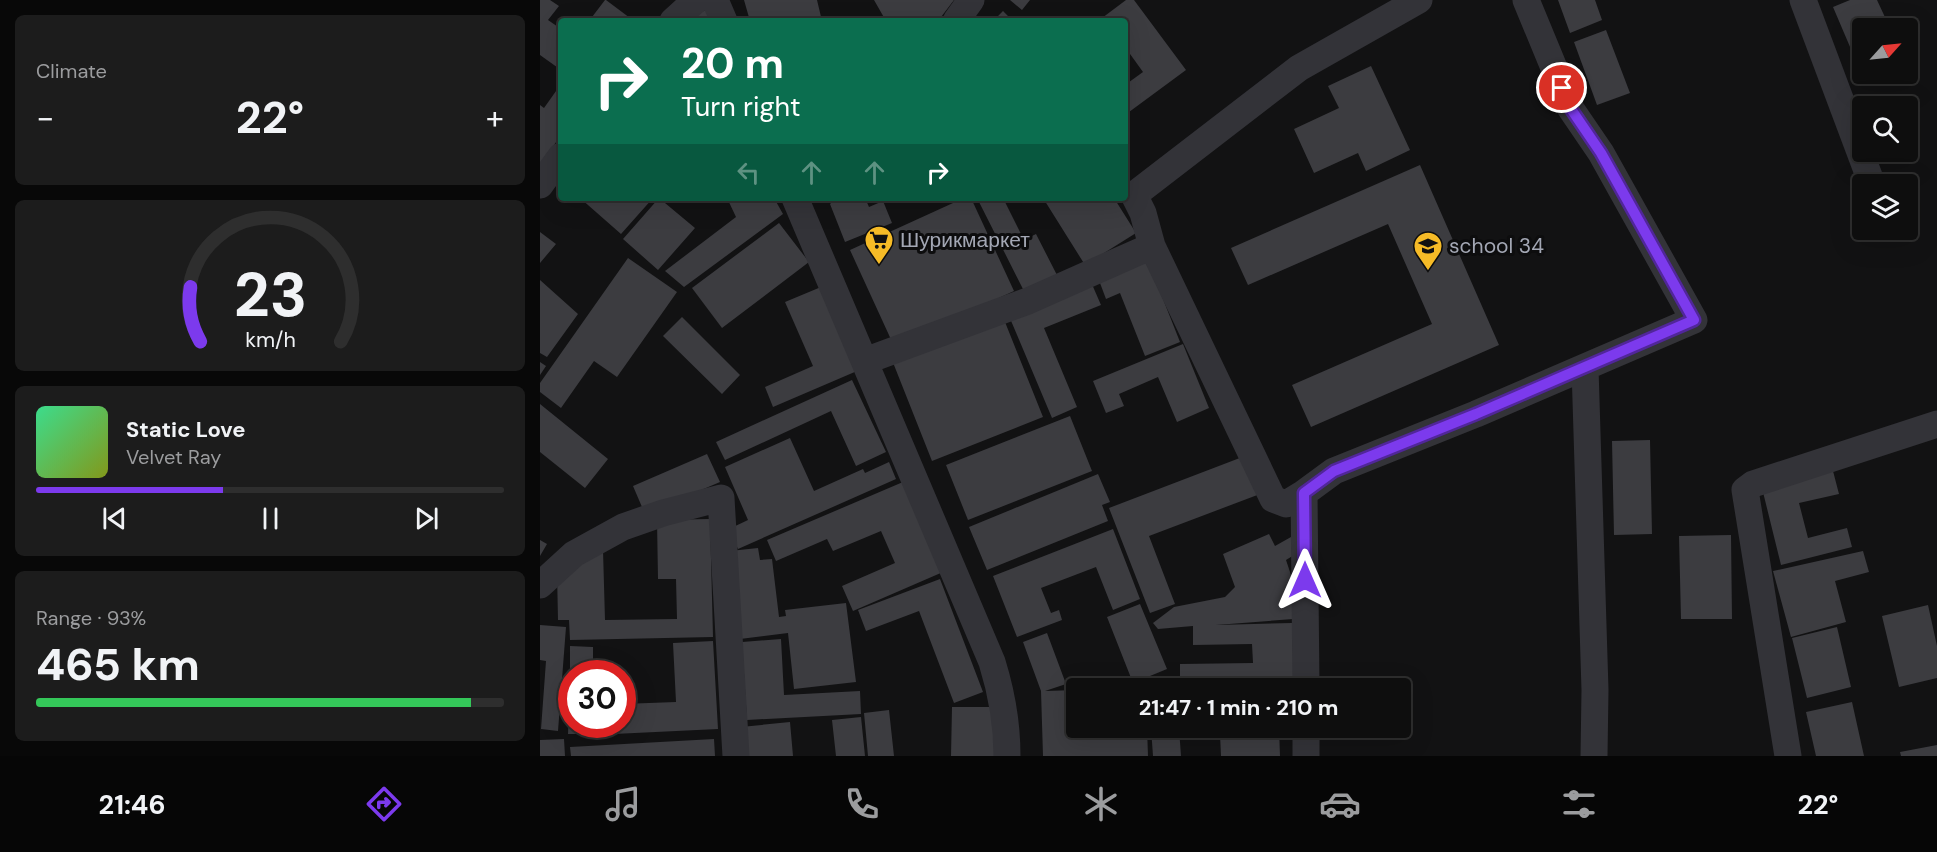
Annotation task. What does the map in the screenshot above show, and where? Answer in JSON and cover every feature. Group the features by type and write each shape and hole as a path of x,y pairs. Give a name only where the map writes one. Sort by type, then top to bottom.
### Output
{"street":[{"path":"676,18 696,0"},
{"path":"715,0 723,18"},
{"path":"958,18 971,0"},
{"path":"1419,0 1299,68 1134,195 1143,213 1152,246 1273,499 1286,504 1334,471 1586,368 1694,320 1601,153 1571,109 1526,0"},
{"path":"1803,0 1868,174"},
{"path":"540,185 558,160"},
{"path":"797,201 992,662 1002,696 1007,727 1007,756"},
{"path":"865,361 1028,301 1152,246"},
{"path":"1586,368 1595,690 1594,756"},
{"path":"1788,756 1745,490 1753,484 1937,424"},
{"path":"1304,493 1306,678"},
{"path":"540,585 574,554 623,527 663,513 721,498 736,756"},
{"path":"1306,738 1306,756"}],"building":[{"path":"540,0 550,0 559,6 548,20 558,27 558,68 540,55"},
{"path":"606,0 630,18 591,18"},
{"path":"744,0 817,0 821,18 749,18"},
{"path":"874,0 954,0 940,18 884,18"},
{"path":"1010,0 1030,0 1022,10"},
{"path":"1126,0 1134,0 1186,70 1128,113 1128,83 1143,72 1128,51 1128,18 1102,18"},
{"path":"1558,0 1595,0 1602,20 1570,33"},
{"path":"1850,0 1877,0 1885,18 1852,18 1852,52 1833,7"},
{"path":"716,3 721,18 693,18"},
{"path":"1003,11 1010,18 996,18"},
{"path":"1606,30 1630,93 1597,105 1574,42"},
{"path":"1371,66 1410,150 1366,171 1358,153 1314,173 1294,129 1339,108 1328,86"},
{"path":"558,88 558,139 540,165 540,105 544,108"},
{"path":"1420,165 1499,345 1311,427 1292,385 1432,324 1388,224 1248,285 1231,248"},
{"path":"583,201 650,201 621,234"},
{"path":"656,201 663,201 695,228 658,270 623,239"},
{"path":"728,201 776,201 783,214 684,287 665,271 736,217"},
{"path":"833,201 866,201 869,207 883,201 892,223 845,242 830,204"},
{"path":"957,201 972,201 1014,291 894,346 850,250"},
{"path":"979,201 1004,201 1024,240 1036,234 1059,279 1026,295"},
{"path":"1045,201 1116,201 1136,233 1085,265"},
{"path":"779,223 809,262 722,328 692,288"},
{"path":"540,232 556,244 540,263"},
{"path":"1146,256 1180,342 1145,356 1120,293 1106,299 1097,275"},
{"path":"628,258 677,292 617,377 594,361 561,408 540,392 540,383"},
{"path":"540,280 578,314 547,357 540,353"},
{"path":"1091,282 1101,305 1044,328 1077,407 1052,418 1009,316"},
{"path":"821,287 857,371 773,407 765,387 813,366 785,302"},
{"path":"682,317 740,375 722,394 663,336"},
{"path":"1003,317 1043,417 932,461 892,360"},
{"path":"1183,344 1209,408 1177,422 1158,377 1119,394 1124,406 1106,413 1093,381"},
{"path":"540,362 546,366 540,375"},
{"path":"852,380 886,452 856,466 831,411 725,460 716,442"},
{"path":"540,404 608,459 585,488 540,452"},
{"path":"1070,416 1092,471 968,520 946,465"},
{"path":"790,438 814,491 863,469 865,473 889,462 896,479 738,549 729,529 748,520 725,467"},
{"path":"1650,440 1652,534 1614,535 1612,441"},
{"path":"707,454 720,482 645,514 633,486"},
{"path":"1245,456 1260,494 1149,536 1175,604 1150,613 1109,508"},
{"path":"1833,471 1839,494 1799,503 1808,538 1847,528 1852,547 1781,565 1762,488"},
{"path":"1098,474 1110,502 1102,505 1108,521 987,570 969,527"},
{"path":"903,482 943,572 853,611 842,586 895,563 881,531 833,551 827,539 776,561 767,540"},
{"path":"710,519 713,637 570,640 569,620 558,620 557,572 603,550 605,620 677,619 676,579 658,579 657,520"},
{"path":"1113,529 1140,599 1113,610 1096,567 1041,588 1051,613 1059,610 1062,620 1017,637 993,576"},
{"path":"1269,534 1275,546 1291,537 1299,552 1286,560 1292,578 1293,619 1216,625 1292,623 1294,678 1180,678 1180,664 1253,663 1252,644 1193,645 1193,626 1158,629 1153,623 1174,607 1225,597 1235,587 1223,554"},
{"path":"1731,535 1732,619 1681,619 1679,536"},
{"path":"540,540 547,544 540,556"},
{"path":"758,548 760,560 772,559 779,617 786,616 785,610 846,603 856,682 794,689 788,633 740,639 730,551"},
{"path":"1863,551 1869,572 1835,581 1846,622 1791,637 1773,571"},
{"path":"940,579 983,692 954,703 919,611 866,631 858,610"},
{"path":"1140,604 1167,669 1145,678 1131,678 1107,617"},
{"path":"1928,605 1937,646 1937,678 1899,687 1882,616"},
{"path":"540,625 566,627 563,660 558,660 558,731 541,729 546,661 540,660"},
{"path":"1837,627 1851,687 1807,698 1792,638"},
{"path":"1047,633 1066,684 1045,691 1066,690 1066,738 1147,738 1148,756 1043,756 1041,691 1023,642"},
{"path":"781,639 784,695 860,691 861,714 747,720 742,642"},
{"path":"713,641 718,729 636,733 636,703 676,702 673,643"},
{"path":"570,646 593,647 593,660 570,660"},
{"path":"1852,702 1864,756 1816,756 1806,712"},
{"path":"952,707 995,707 994,756 951,756"},
{"path":"889,710 894,756 868,756 864,713"},
{"path":"861,717 865,756 836,756 832,720"},
{"path":"790,722 793,756 744,756 741,727"},
{"path":"1152,738 1180,738 1181,756 1153,756"},
{"path":"1220,738 1279,738 1280,756 1221,756"},
{"path":"564,739 565,756 540,756 540,740"},
{"path":"714,739 715,756 571,756 570,747"},
{"path":"1937,745 1937,756 1901,756 1900,752"}],"place":[{"name":"Шурикмаркет","path":"879,266"},
{"name":"school 34","path":"1428,272"}],"route":[{"path":"1305,580 1304,493 1334,471 1586,368 1694,320 1601,153 1571,109 1562,88"}]}
